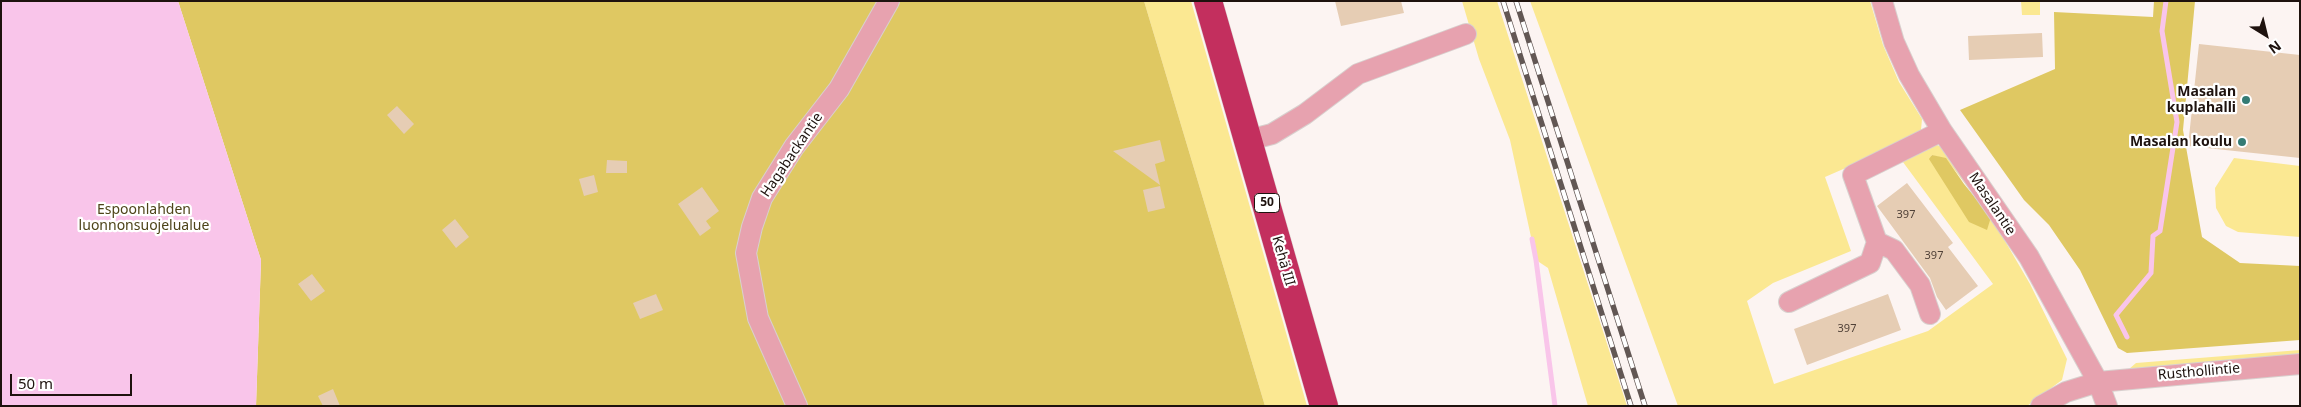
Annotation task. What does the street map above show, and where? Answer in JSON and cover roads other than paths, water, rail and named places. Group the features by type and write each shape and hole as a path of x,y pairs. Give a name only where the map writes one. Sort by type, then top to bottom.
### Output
{"highway":[{"name":"Kehä III","path":"1208,1 1324,406"}],"street":[{"name":"Hagabackantie","path":"797,406 758,318 746,253 752,227 762,198 794,147 839,89 889,1"},
{"name":"Masalantie","path":"1882,1 1894,42 1909,75 1942,131 2029,257 2098,382 2107,406"},
{"path":"1248,140 1272,134 1297,119 1358,74 1466,34"},
{"path":"1789,302 1870,263 1877,242 1853,175 1942,131"},
{"path":"1877,242 1894,250 1920,285 1930,314"},
{"name":"Rusthollintie","path":"2041,406 2066,392 2098,382 2300,364"}],"waterway":[{"path":"2127,337 2116,315 2151,273 2153,236 2160,231 2177,122 2162,31 2166,1"},
{"path":"1532,239 1555,406"}],"railway":[{"path":"1503,1 1631,406"},
{"path":"1516,1 1645,406"}],"place":[{"name":"Masalan kuplahalli","path":"2246,100"},
{"name":"Masalan koulu","path":"2242,142"}],"park label":[{"name":"Espoonlahden luonnonsuojelualue","path":"144,218"}]}
